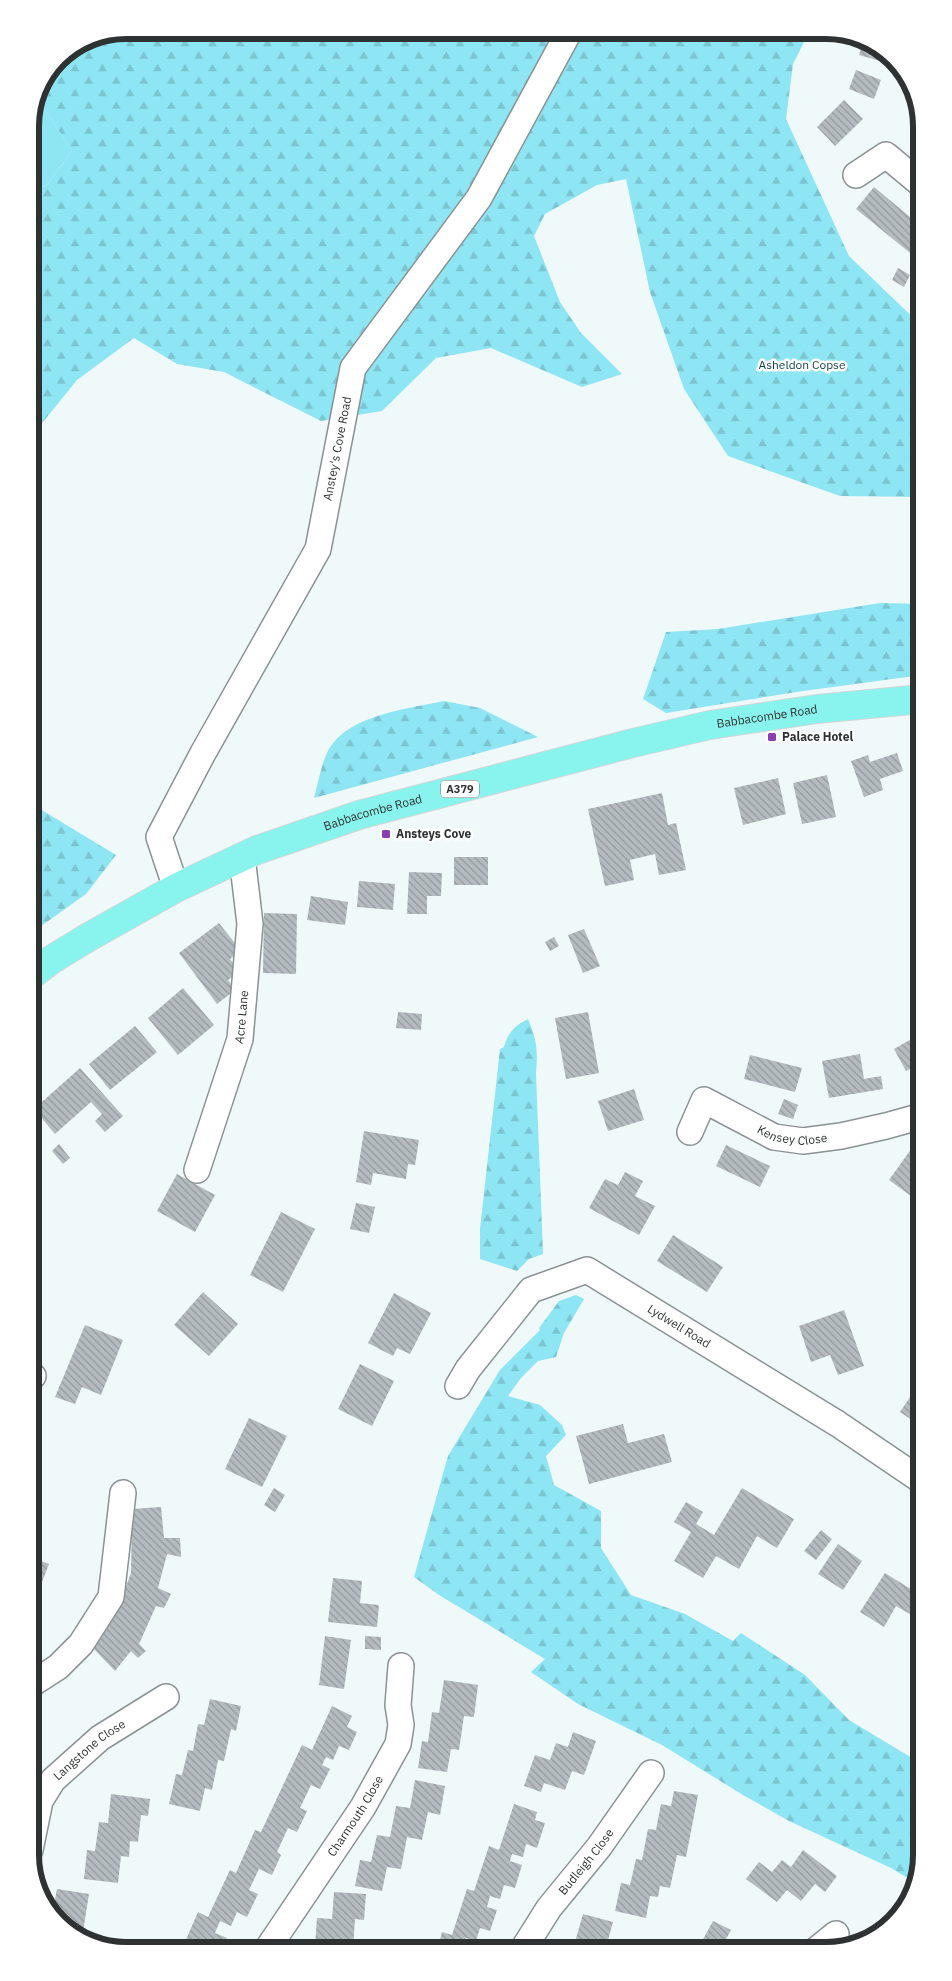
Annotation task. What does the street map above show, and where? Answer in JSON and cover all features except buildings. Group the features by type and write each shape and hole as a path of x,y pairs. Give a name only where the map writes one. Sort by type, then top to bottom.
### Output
{"main road":[{"name":"Babbacombe Road","path":"39,969 72,946 176,888 242,857 359,816 615,747 700,727 817,708 913,700"}],"street":[{"name":"Anstey's Cove Road","path":"176,888 159,837 203,753 318,549 353,368 479,198 565,39"},
{"path":"856,175 889,146 913,174"},
{"name":"Acre Lane","path":"197,1170 240,1039 250,924 242,857"},
{"name":"Kensey Close","path":"690,1132 704,1100 774,1137 803,1141 850,1134 913,1118"},
{"name":"Lydwell Road","path":"458,1386 468,1369 531,1290 587,1270 838,1424 913,1474"},
{"path":"39,1679 58,1667 82,1644 111,1598 123,1493"},
{"name":"Charmouth Close","path":"272,1942 362,1807 398,1744 401,1726 398,1704 401,1666"},
{"name":"Langstone Close","path":"39,1806 53,1780 100,1738 166,1697"},
{"name":"Budleigh Close","path":"528,1942 549,1908 599,1847 651,1773"},
{"path":"826,1942 836,1934"}],"green space":[{"name":"Asheldon Copse","path":"806,39 793,64 786,119 849,256 913,317 913,497 840,496 728,456 684,389 650,292 626,179 597,185 545,214 534,236 560,302 581,333 622,374 582,387 491,348 436,358 382,411 321,421 224,372 177,364 134,338 77,380 39,427 39,188 46,186 72,151 44,108 43,102 48,88 57,73 69,60 82,50 109,40"},
{"path":"43,102 44,108 72,151 46,186 39,188 39,120"},
{"path":"880,603 913,604 913,676 803,691 666,713 643,699 666,632 718,629"},
{"path":"444,701 480,708 538,737 314,798 327,753 336,740 348,730 378,716"},
{"path":"39,808 116,855 86,894 39,928"},
{"path":"528,1019 537,1052 536,1073 543,1254 529,1259 517,1271 480,1259 480,1229 500,1049 504,1047 512,1030"},
{"path":"576,1295 584,1299 564,1333 556,1357 538,1361 521,1378 508,1396 540,1405 562,1425 566,1435 546,1456 554,1485 601,1511 601,1548 631,1595 685,1614 733,1641 741,1633 805,1675 849,1720 913,1759 913,1855 910,1880 891,1868 789,1821 662,1745 578,1704 531,1672 545,1659 439,1595 414,1577 448,1456 500,1370 540,1330 539,1328 559,1301"}],"place":[{"name":"Palace Hotel","path":"772,737"},
{"name":"Ansteys Cove","path":"386,834"}]}
